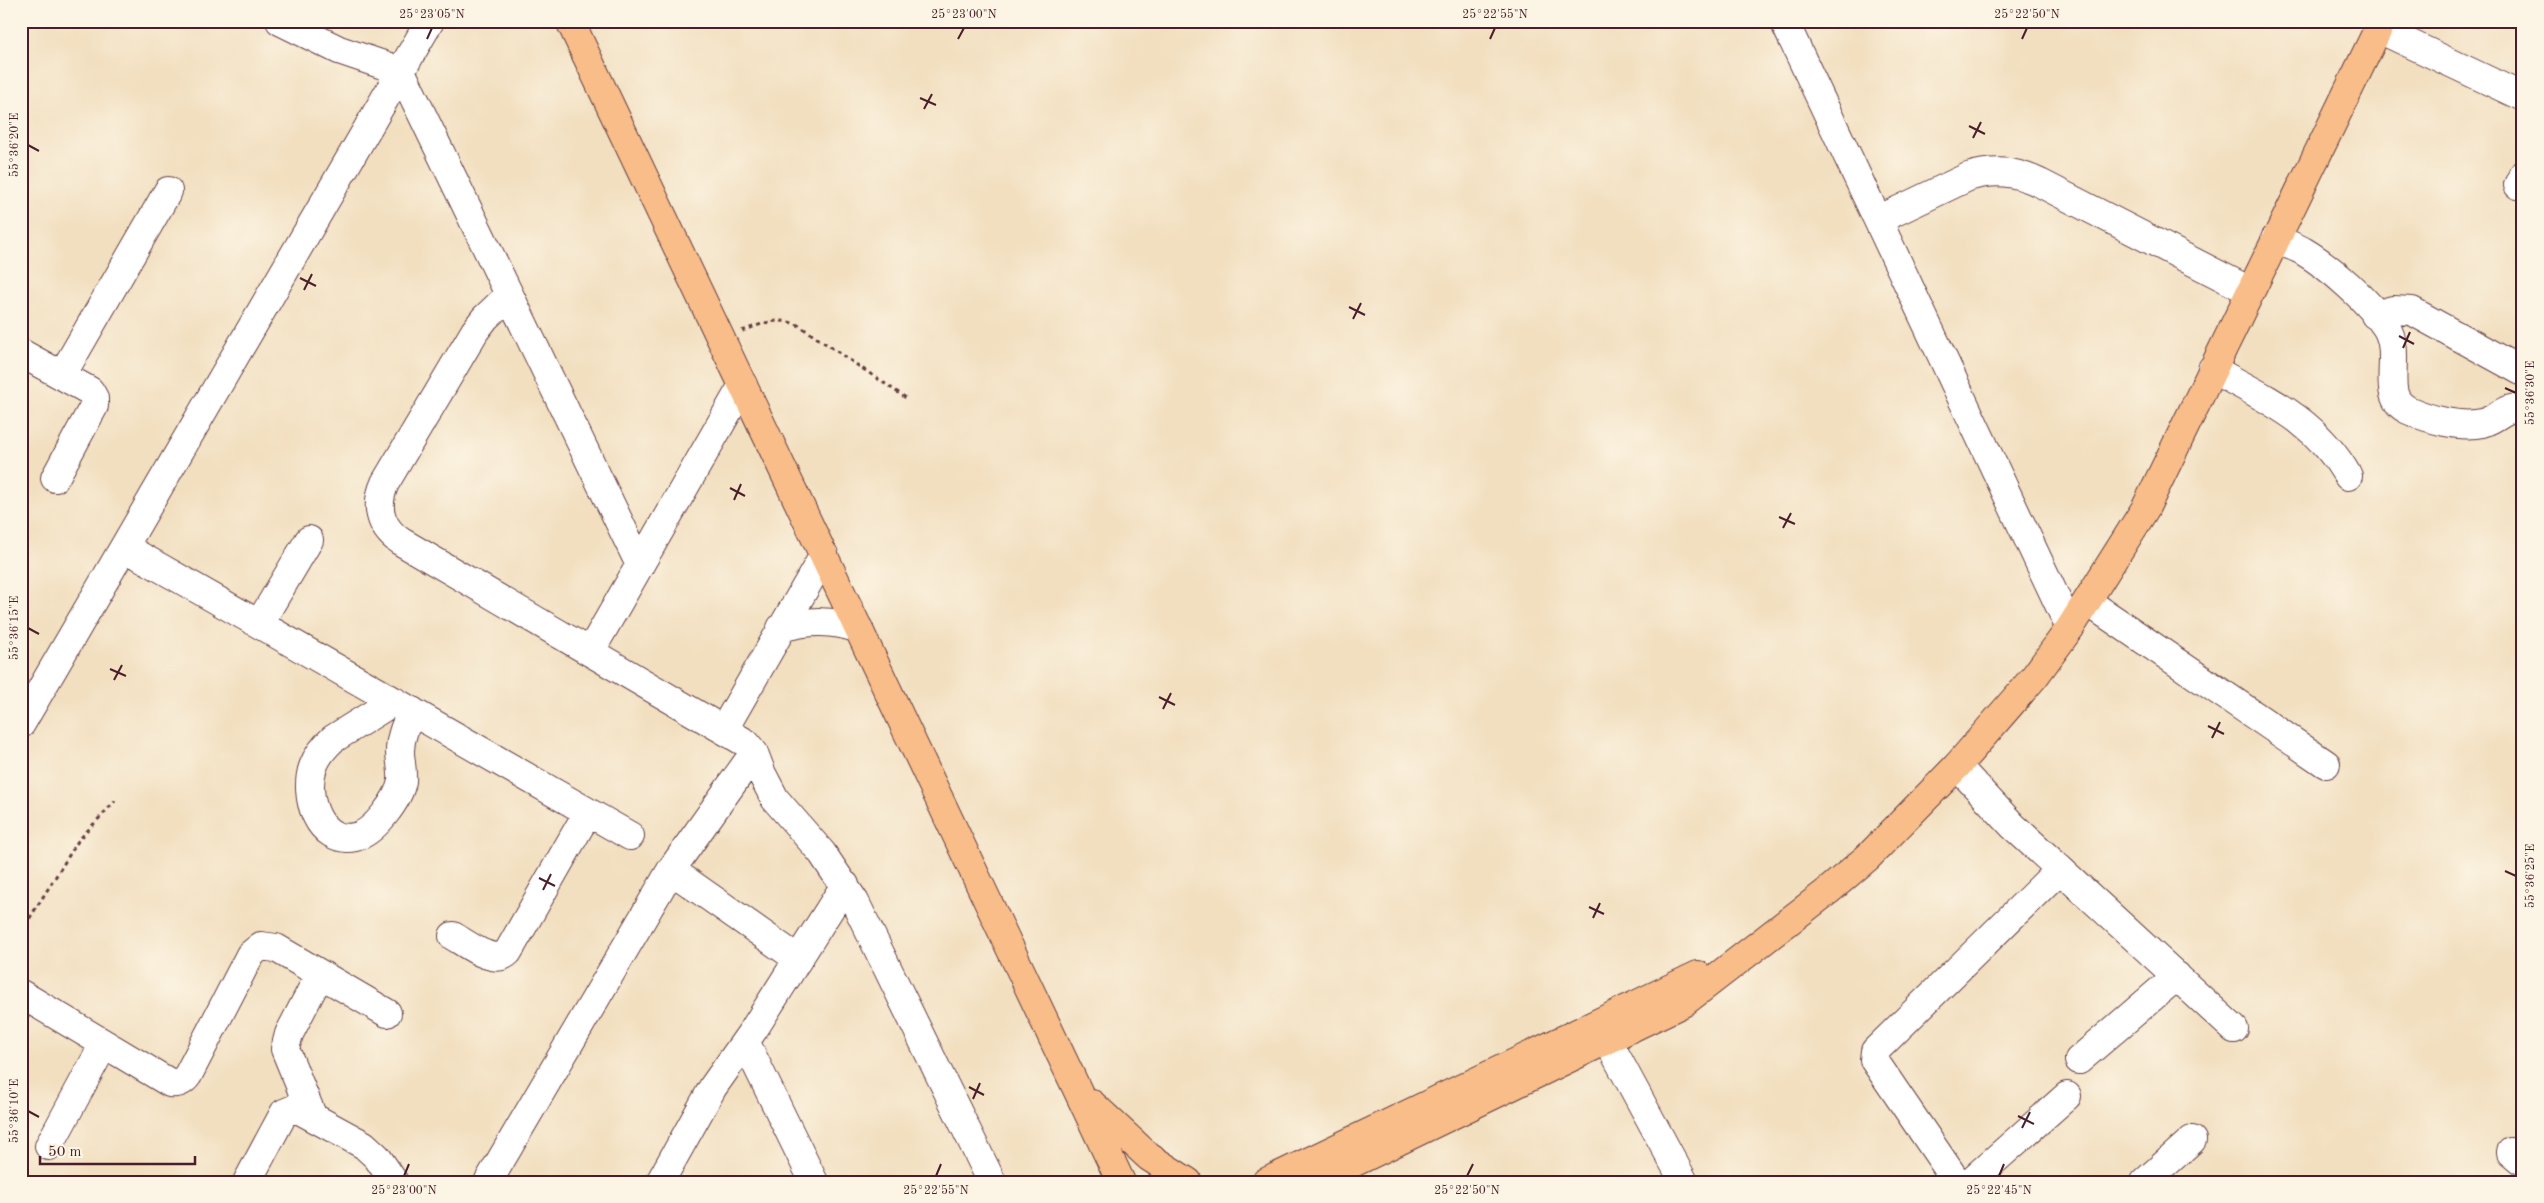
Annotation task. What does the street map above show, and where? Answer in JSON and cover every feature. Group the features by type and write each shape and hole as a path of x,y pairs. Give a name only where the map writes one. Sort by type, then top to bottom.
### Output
{"main road":[{"path":"570,21 1121,1182"},
{"path":"1314,1182 1683,1003 1805,910 1868,856 1958,766 2035,676 2070,628 2145,509 2380,25"},
{"path":"1266,1182 1750,951"},
{"path":"1078,1089 1112,1125 1149,1157 1188,1182"}],"street":[{"path":"280,21 339,50 401,71 640,565"},
{"path":"21,724 430,21"},
{"path":"1784,21 2070,628"},
{"path":"2380,25 2523,97"},
{"path":"1878,220 1968,177 1982,173 2012,173 2040,183 2250,291"},
{"path":"62,375 168,191"},
{"path":"2275,239 2302,250 2336,275 2386,328 2393,344 2395,361 2392,390 2397,401 2406,409 2439,420 2467,424 2494,419 2501,412 2511,408 2523,409"},
{"path":"509,295 491,312 476,331 386,483 379,501 379,510 386,528 400,541 739,737 754,752 765,781 775,799 822,853 845,885 992,1182"},
{"path":"2375,315 2394,310 2412,311 2523,372"},
{"path":"21,353 90,391 95,402 55,478"},
{"path":"2212,369 2306,425 2336,457 2348,476"},
{"path":"590,652 743,386"},
{"path":"259,624 309,540"},
{"path":"124,547 630,836"},
{"path":"724,729 824,555"},
{"path":"2088,602 2326,764"},
{"path":"781,628 800,622 820,621 840,623 859,629"},
{"path":"403,706 406,723 400,750 402,771 400,788 376,826 369,832 352,838 335,835 322,825 311,801 310,790 313,767 324,747 333,739 403,706"},
{"path":"488,1182 671,870 754,752"},
{"path":"1958,766 1999,812 2234,1029"},
{"path":"452,936 491,957 500,958 508,952 588,812"},
{"path":"1957,1182 1874,1060 1874,1051 2060,869"},
{"path":"671,870 798,959"},
{"path":"660,1182 713,1087 746,1043 845,885"},
{"path":"21,994 170,1083 180,1082 188,1075 255,950 261,946 276,948 387,1013"},
{"path":"312,1115 285,1049 289,1034 320,974"},
{"path":"2079,1060 2177,976"},
{"path":"1608,1041 1684,1182"},
{"path":"746,1043 814,1182"},
{"path":"49,1146 104,1044"},
{"path":"1970,1182 2067,1096"},
{"path":"247,1182 284,1113 296,1108 364,1145 376,1157 394,1182"},
{"path":"2145,1182 2192,1140"}],"path":[{"path":"721,339 772,320 790,321 806,329 909,400"},
{"path":"21,932 78,841 115,801"}]}
